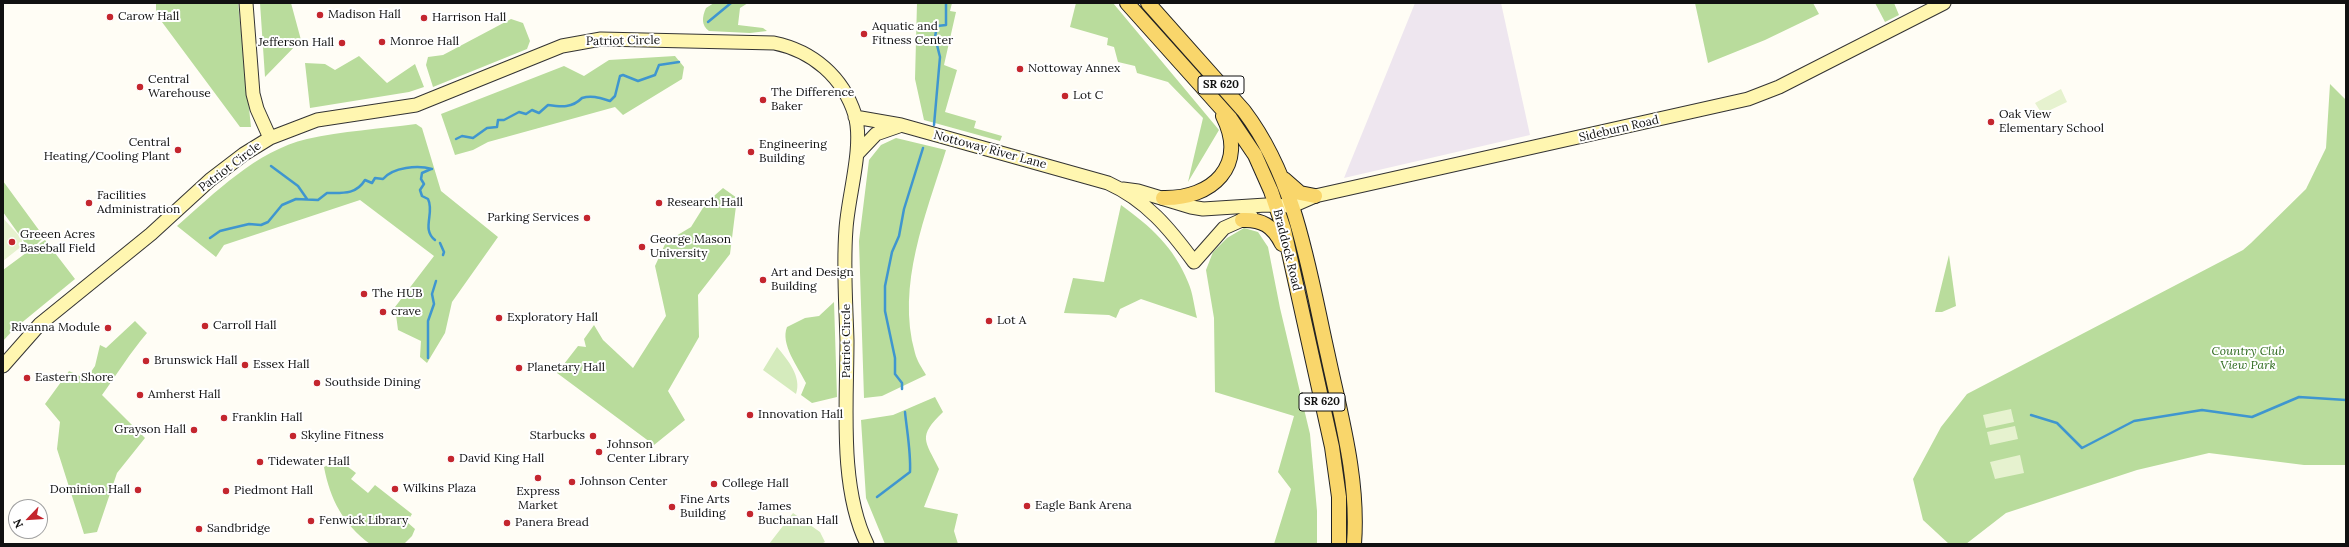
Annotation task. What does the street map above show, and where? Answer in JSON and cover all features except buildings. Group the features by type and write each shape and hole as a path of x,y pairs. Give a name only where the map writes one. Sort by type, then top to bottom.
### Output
{"main road":[{"name":"Braddock Road","path":"1127,3 1212,96 1243,136 1255,155 1277,206 1291,261 1332,447 1338,497 1339,544"},
{"name":"Braddock Road","path":"1148,3 1244,111 1256,127 1282,176 1292,206 1346,436 1354,500 1354,544"},
{"path":"1163,198 1190,196 1205,191 1218,182 1226,169 1231,153 1231,137 1212,96"},
{"path":"1282,176 1300,193 1315,196"},
{"path":"1242,220 1260,221 1274,230 1291,261"}],"street":[{"path":"246,3 253,94 257,110 270,138"},
{"name":"Sideburn Road","path":"1277,206 1292,206 1315,196 1748,99 1779,87 1944,3"},
{"name":"Patriot Circle","path":"3,366 40,324 151,234 210,180 244,154 270,138 317,120 416,105 562,46 596,40 772,42 788,46 809,55 826,68 840,84 856,117 857,154 846,230 847,418 851,495 857,521 866,544"},
{"path":"849,100 874,120"},
{"name":"Nottoway River Lane","path":"856,117 901,125 1098,180 1123,190 1156,215 1194,262 1224,228 1242,220"},
{"path":"857,154 876,134 901,125"},
{"name":"Nottoway River Lane","path":"1123,190 1138,191 1191,207 1277,206"},
{"path":"1242,220 1277,206"}],"shaded area":[{"path":"1415,3 1501,3 1530,135 1344,178"}],"green space":[{"path":"156,3 238,3 251,127 240,127 156,14"},
{"path":"260,3 291,3 301,40 265,77"},
{"path":"714,3 748,3 740,8 738,25 763,28 767,31 750,33 709,31 703,23 703,18 706,8"},
{"path":"917,3 952,3 950,11 956,12 944,65 957,70 945,112 976,121 974,128 1002,136 1000,141 924,120 915,79"},
{"path":"1076,3 1113,3 1219,130 1188,182 1203,118 1168,82 1137,73 1135,66 1118,62 1114,47 1107,45 1108,38 1070,27"},
{"path":"1695,3 1813,3 1819,14 1765,40 1708,63"},
{"path":"1875,3 1894,3 1899,15 1885,22"},
{"path":"511,19 523,23 530,41 527,49 433,87 426,65 428,57 443,55"},
{"path":"359,56 387,83 415,64 424,87 409,92 310,108 305,63 325,64 335,70"},
{"path":"675,56 684,67 682,79 623,115 615,107 488,142 473,150 455,155 441,114 564,66 584,76 609,60"},
{"name":"Country Club View Park","path":"2330,84 2346,100 2346,465 2304,465 2209,453 2137,470 2006,513 1966,544 1949,544 1923,520 1913,479 1941,427 1967,394 2243,250 2306,189 2326,148"},
{"path":"2061,89 2067,102 2042,114 2035,103"},
{"path":"416,124 422,128 441,191 498,237 452,302 445,333 427,363 420,357 421,341 398,330 395,307 434,256 360,200 224,245 216,257 177,226 221,187 253,163 288,145 307,139 334,134"},
{"path":"896,138 946,150 922,225 911,276 909,302 910,327 916,356 926,375 882,396 864,398 859,241 869,160 881,145"},
{"path":"3,181 44,237 33,248 45,240 75,279 14,329 3,341 3,270 30,250 3,212"},
{"path":"723,188 737,198 730,254 698,295 699,337 668,391 685,420 654,445 557,373 578,346 586,347 584,339 594,325 603,340 633,368 666,316 655,266 666,242 691,227 706,203"},
{"path":"1121,205 1151,229 1176,258 1190,286 1197,318 1141,299 1120,309 1116,318 1109,315 1064,313 1073,278 1104,282"},
{"name":"Greeen Acres Baseball Field","path":"3,218 22,239 22,246 3,261"},
{"path":"1244,228 1258,232 1268,247 1280,308 1310,434 1317,511 1317,544 1274,544 1291,489 1278,472 1294,416 1215,392 1214,318 1206,270 1213,252 1227,238"},
{"path":"1949,255 1956,306 1942,312 1935,312"},
{"path":"834,302 837,397 812,403 801,395 806,383 788,348 785,334 787,327 805,318 819,316"},
{"path":"135,321 147,333 102,395 145,438 117,473 97,532 84,534 57,449 60,422 45,404 69,371 86,379 95,366 100,345 106,348"},
{"path":"777,347 796,375 796,394 763,370"},
{"path":"935,397 943,412 929,427 926,439 927,445 939,469 924,507 958,514 954,531 958,544 885,544 866,498 861,420 893,415"},
{"path":"2011,409 2014,422 1986,428 1983,415"},
{"path":"2015,426 2018,439 1990,445 1987,432"},
{"path":"2020,455 2024,473 1995,479 1990,462"},
{"path":"339,460 356,473 351,479 368,493 375,485 412,514 407,522 415,529 412,536 404,544 370,544 352,528 345,519 334,500 324,467"},
{"path":"793,513 820,532 825,542 821,544 769,544"}],"waterway":[{"path":"708,22 731,3"},
{"path":"934,125 940,57 935,37 937,26 946,25 946,3"},
{"path":"456,139 462,136 473,138 487,128 497,127 498,120 504,120 519,112 526,114 532,110 539,113 548,105 571,105 586,97 596,97 610,101 615,96 620,76 623,75 638,81 655,75 659,65 679,62"},
{"path":"902,389 902,383 895,374 895,358 885,311 885,286 892,252 899,236 904,209 923,148"},
{"path":"271,166 298,186 307,199"},
{"path":"210,238 220,231 249,224 261,225 268,222 282,205 296,199 318,200 327,193 353,191 365,180 372,183 375,178 383,179 393,172 406,168 420,167 432,169"},
{"path":"431,169 422,173 421,179 424,184 420,190 422,196 428,199 430,204 428,226 431,236 435,240"},
{"path":"440,243 444,252 443,255"},
{"path":"428,358 428,321 434,304 432,294 436,281"},
{"path":"2031,415 2057,423 2082,448 2134,421 2202,410 2252,417 2299,397 2346,400"},
{"path":"877,497 910,472 905,412"}],"place":[{"name":"Madison Hall","path":"320,15"},
{"name":"Carow Hall","path":"110,17"},
{"name":"Harrison Hall","path":"424,18"},
{"name":"Aquatic and Fitness Center","path":"864,34"},
{"name":"Monroe Hall","path":"382,42"},
{"name":"Jefferson Hall","path":"342,43"},
{"name":"Nottoway Annex","path":"1020,69"},
{"name":"Central Warehouse","path":"140,87"},
{"name":"Lot C","path":"1065,96"},
{"name":"The Difference Baker","path":"763,100"},
{"name":"Oak View Elementary School","path":"1991,122"},
{"name":"Central Heating/Cooling Plant","path":"178,150"},
{"name":"Engineering Building","path":"751,152"},
{"name":"Facilities Administration","path":"89,203"},
{"name":"Research Hall","path":"659,203"},
{"name":"Parking Services","path":"587,218"},
{"name":"Greeen Acres Baseball Field","path":"12,242"},
{"name":"George Mason University","path":"642,247"},
{"name":"Art and Design Building","path":"763,280"},
{"name":"The HUB","path":"364,294"},
{"name":"crave","path":"383,312"},
{"name":"Exploratory Hall","path":"499,318"},
{"name":"Lot A","path":"989,321"},
{"name":"Carroll Hall","path":"205,326"},
{"name":"Rivanna Module","path":"108,328"},
{"name":"Brunswick Hall","path":"146,361"},
{"name":"Essex Hall","path":"245,365"},
{"name":"Planetary Hall","path":"519,368"},
{"name":"Eastern Shore","path":"27,378"},
{"name":"Southside Dining","path":"317,383"},
{"name":"Amherst Hall","path":"140,395"},
{"name":"Innovation Hall","path":"750,415"},
{"name":"Franklin Hall","path":"224,418"},
{"name":"Grayson Hall","path":"194,430"},
{"name":"Skyline Fitness","path":"293,436"},
{"name":"Starbucks","path":"593,436"},
{"name":"Johnson Center Library","path":"599,452"},
{"name":"David King Hall","path":"451,459"},
{"name":"Tidewater Hall","path":"260,462"},
{"name":"Express Market","path":"538,478"},
{"name":"Johnson Center","path":"572,482"},
{"name":"College Hall","path":"714,484"},
{"name":"Wilkins Plaza","path":"395,489"},
{"name":"Dominion Hall","path":"138,490"},
{"name":"Piedmont Hall","path":"226,491"},
{"name":"Eagle Bank Arena","path":"1027,506"},
{"name":"Fine Arts Building","path":"672,507"},
{"name":"James Buchanan Hall","path":"750,514"},
{"name":"Fenwick Library","path":"311,521"},
{"name":"Panera Bread","path":"507,523"},
{"name":"Sandbridge","path":"199,529"}]}
